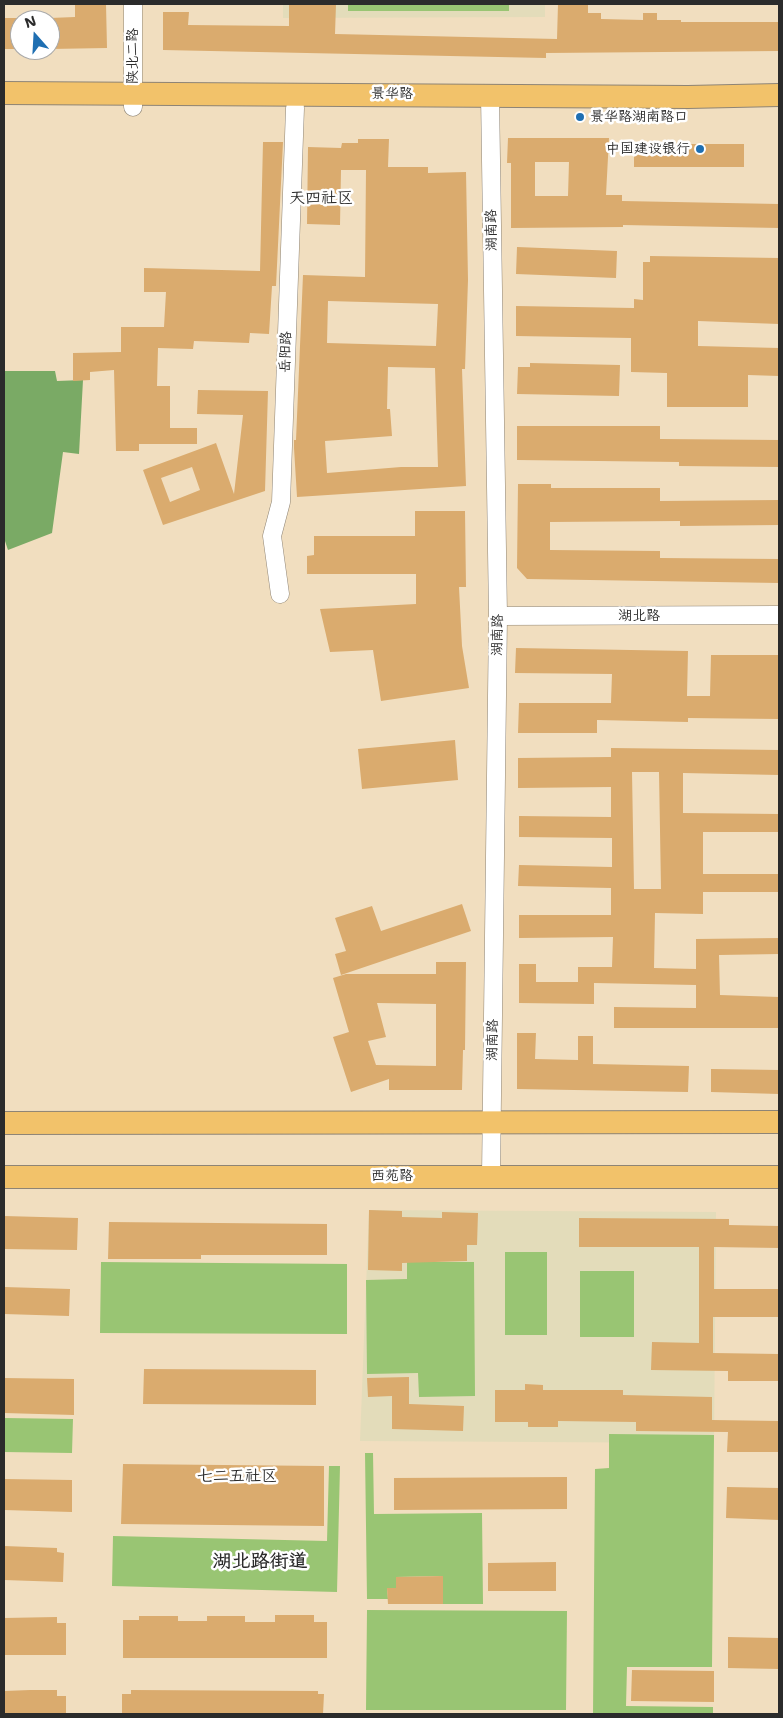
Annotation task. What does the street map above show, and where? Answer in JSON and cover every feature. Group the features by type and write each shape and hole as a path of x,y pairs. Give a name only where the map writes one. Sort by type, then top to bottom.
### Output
{"main road":[{"name":"景华路","path":"4,93 296,108 490,101 779,95"},
{"name":"景华路","path":"4,108 133,101 490,101 779,107"},
{"path":"4,1123 779,1122"},
{"name":"西苑路","path":"4,1177 491,1175 779,1177"}],"street":[{"name":"陕北二路","path":"133,4 133,101"},
{"name":"湖南路","path":"490,101 498,616 491,1175"},
{"name":"岳阳路","path":"280,594 272,536 281,502 296,108"},
{"name":"湖北路","path":"498,616 779,615"}],"shaded area":[{"path":"283,4 545,4 545,17 283,18"},
{"path":"369,1210 716,1212 714,1443 360,1441"}],"green space":[{"path":"348,4 509,4 509,11 348,11"},
{"path":"4,371 55,371 57,381 83,380 79,454 63,452 52,533 8,550 5,541"},
{"path":"505,1252 547,1252 547,1335 505,1335"},
{"path":"101,1262 347,1264 347,1334 100,1333"},
{"path":"407,1262 474,1262 475,1396 419,1397 418,1373 367,1374 366,1280 407,1279"},
{"path":"580,1271 634,1271 634,1337 580,1337"},
{"path":"4,1418 73,1419 72,1453 4,1452"},
{"path":"609,1434 714,1435 712,1667 627,1667 626,1706 713,1707 713,1714 593,1714 595,1469 609,1468"},
{"path":"365,1453 373,1453 374,1514 482,1513 483,1604 443,1604 442,1576 396,1577 396,1588 387,1588 388,1599 367,1599"},
{"path":"329,1466 340,1466 337,1592 112,1586 113,1536 327,1541"},
{"path":"367,1610 567,1611 566,1710 366,1710"}],"building":[{"path":"75,4 106,4 107,48 60,49 60,18 75,17"},
{"path":"289,4 336,4 335,34 557,39 558,4 588,4 588,13 601,13 601,19 643,20 643,13 657,13 657,20 681,20 681,22 779,22 779,51 546,53 546,58 163,50 163,12 189,12 188,25 289,26"},
{"path":"4,18 10,18 10,49 4,49"},
{"path":"508,138 609,138 606,195 622,195 622,201 779,204 779,228 623,225 623,227 511,228 511,163 507,163","holes":["535,162 569,162 568,196 535,196"]},
{"path":"358,139 389,139 388,167 428,167 428,173 466,172 468,280 465,369 462,369 466,486 297,497 294,440 296,440 303,275 365,277 366,170 341,170 340,225 307,224 308,147 341,148 342,143 358,143","holes":["328,301 438,304 436,346 327,343","388,367 435,368 438,467 401,467 327,473 325,441 392,436 390,409 387,409"]},
{"path":"263,142 283,142 276,286 272,286 269,334 250,333 249,343 194,341 193,349 158,348 157,386 170,386 170,428 197,428 197,444 139,444 139,451 116,451 114,370 90,372 90,380 73,381 73,353 121,352 121,327 164,327 166,292 144,292 144,268 260,271"},
{"path":"634,144 744,144 744,167 634,167"},
{"path":"517,247 617,251 616,278 516,274"},
{"path":"650,256 779,258 779,324 698,321 698,346 779,348 779,376 748,375 748,407 667,407 667,373 631,372 631,338 516,336 516,306 634,308 634,299 643,300 643,262 650,262"},
{"path":"530,363 620,365 619,396 517,394 518,367 530,367"},
{"path":"198,390 268,391 265,491 163,525 143,470 216,443 234,494 243,415 197,414","holes":["192,467 200,490 170,502 161,478"]},
{"path":"517,426 660,426 660,439 779,440 779,467 679,466 679,462 517,460"},
{"path":"518,484 551,484 551,488 660,488 660,501 779,500 779,525 680,526 680,521 550,522 550,550 660,551 660,558 779,559 779,583 527,579 517,568"},
{"path":"415,511 465,511 466,587 459,587 462,646 469,688 381,701 373,650 330,652 320,609 416,604 416,574 307,574 307,556 314,555 314,536 415,536"},
{"path":"516,648 688,651 687,696 710,696 711,655 779,655 779,719 688,718 688,722 597,720 597,733 518,733 519,703 611,703 612,674 515,673"},
{"path":"455,740 458,780 362,789 358,749"},
{"path":"611,748 779,750 779,775 683,773 683,813 779,814 779,832 703,832 703,874 779,874 779,892 703,892 703,914 655,913 654,968 696,969 696,939 779,938 779,954 719,955 720,995 779,997 779,1028 614,1028 614,1007 696,1008 696,985 594,983 594,1004 519,1003 519,964 536,964 536,982 578,982 578,967 612,967 613,937 519,938 519,915 611,915 611,888 518,886 519,865 612,867 612,838 519,837 519,816 611,817 611,787 518,788 518,758 611,757","holes":["632,772 659,772 661,889 634,889"]},
{"path":"462,904 471,931 341,975 335,954 346,951 335,918 372,906 381,931"},
{"path":"436,962 466,962 465,1050 463,1050 462,1090 389,1090 389,1079 351,1092 333,1037 349,1032 333,978 346,974 436,974","holes":["377,1003 436,1004 436,1066 376,1065 368,1041 386,1037"]},
{"path":"517,1033 536,1033 535,1059 578,1060 578,1036 593,1036 593,1064 689,1066 688,1092 517,1089"},
{"path":"711,1069 779,1070 779,1094 711,1092"},
{"path":"369,1210 402,1211 402,1217 442,1218 442,1212 478,1213 477,1245 467,1245 467,1261 402,1263 402,1271 368,1270"},
{"path":"4,1216 78,1218 77,1250 4,1249"},
{"path":"579,1218 729,1219 729,1225 779,1226 779,1248 714,1247 714,1289 779,1289 779,1317 713,1317 713,1353 779,1354 779,1381 728,1381 728,1371 651,1370 652,1342 699,1343 699,1247 579,1247"},
{"path":"109,1222 327,1224 327,1255 201,1255 201,1259 108,1259"},
{"path":"4,1287 70,1289 69,1316 4,1314"},
{"path":"144,1369 316,1370 316,1405 143,1404"},
{"path":"409,1377 409,1404 464,1406 463,1431 392,1429 392,1396 368,1397 367,1378"},
{"path":"4,1378 74,1379 74,1415 4,1413"},
{"path":"525,1384 543,1385 543,1390 623,1390 623,1395 712,1397 712,1420 779,1421 779,1452 727,1452 728,1432 636,1431 636,1422 558,1421 558,1427 528,1427 528,1422 495,1422 495,1390 525,1390"},
{"path":"123,1464 324,1466 324,1526 121,1524"},
{"path":"567,1477 567,1509 394,1510 394,1478"},
{"path":"4,1479 72,1480 72,1512 4,1510"},
{"path":"727,1487 779,1488 779,1520 726,1518"},
{"path":"4,1546 57,1548 57,1552 64,1553 63,1582 4,1580"},
{"path":"556,1562 556,1591 488,1591 488,1563"},
{"path":"443,1576 443,1604 388,1604 387,1588 396,1588 396,1577"},
{"path":"275,1615 314,1615 314,1622 327,1622 327,1658 123,1658 123,1620 139,1620 139,1616 178,1616 178,1621 207,1621 207,1616 245,1616 245,1622 275,1622"},
{"path":"57,1617 57,1623 66,1623 66,1655 4,1655 4,1618"},
{"path":"728,1637 779,1638 779,1669 728,1668"},
{"path":"632,1670 714,1671 714,1702 631,1701"},
{"path":"57,1690 57,1696 66,1696 66,1714 4,1714 4,1691"},
{"path":"131,1690 318,1691 318,1694 324,1694 323,1714 122,1714 122,1694 131,1694"}],"place":[{"name":"景华路湖南路口","path":"580,117"},
{"name":"中国建设银行","path":"700,149"}],"district":[{"name":"天四社区","path":"321,199"},
{"name":"七二五社区","path":"237,1477"},
{"name":"湖北路街道","path":"260,1562"}]}
